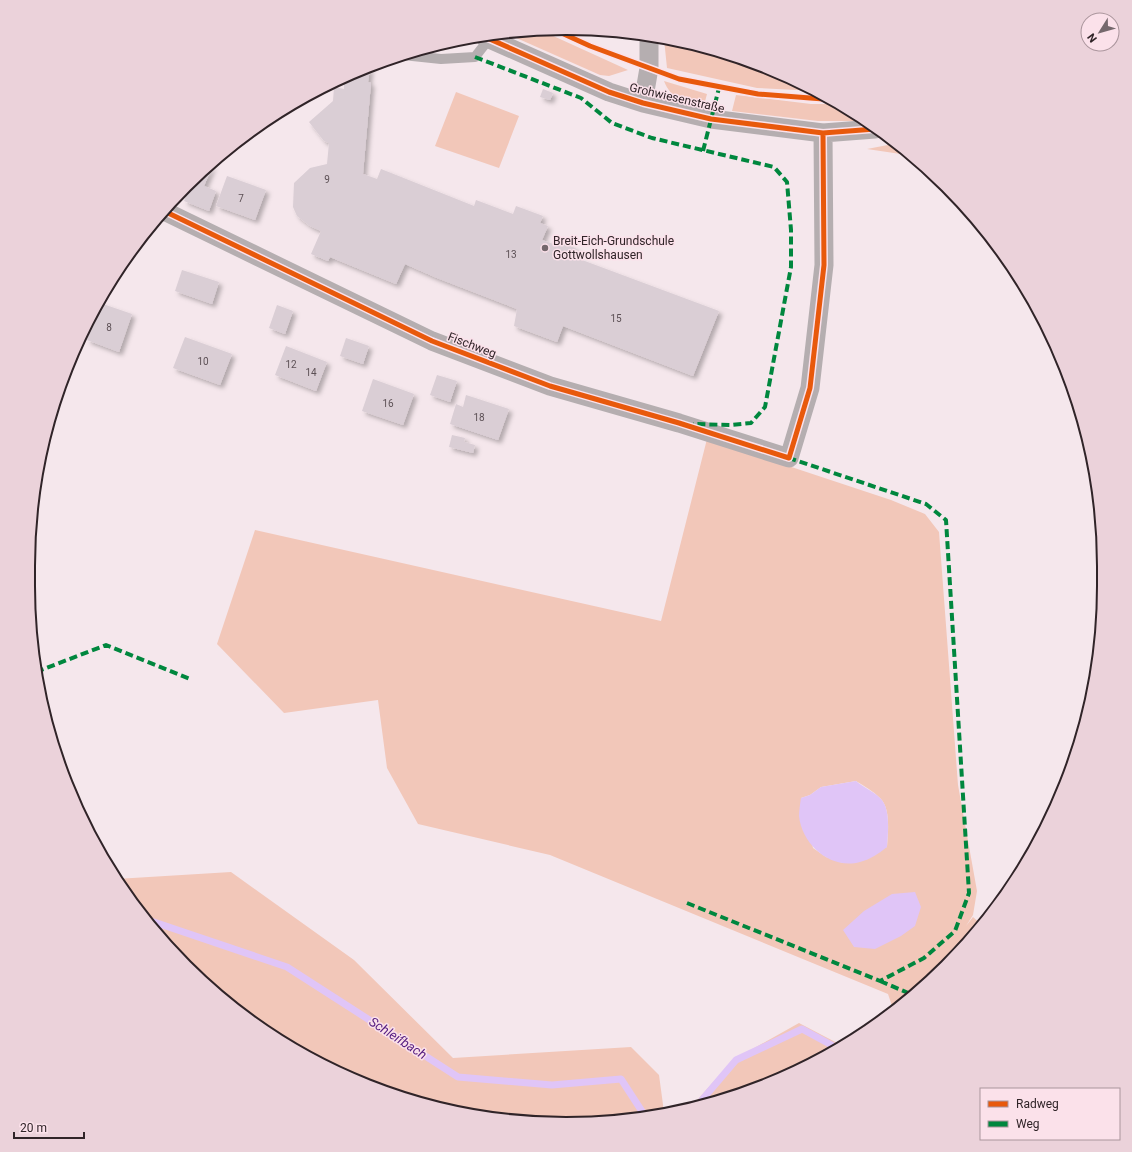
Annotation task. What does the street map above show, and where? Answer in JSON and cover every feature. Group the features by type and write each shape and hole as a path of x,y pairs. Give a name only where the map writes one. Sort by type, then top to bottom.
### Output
{"street":[{"name":"Grohwiesenstraße","path":"493,41 609,92 643,103 710,118 823,132 868,129"},
{"path":"643,103 649,68 650,42"},
{"name":"Fischweg","path":"169,214 432,341 550,386 679,423 789,458 810,388 824,265 823,132"}],"lane":[{"path":"417,56 441,59 475,57 485,42"}],"shaded area":[{"path":"552,35 628,70 609,76 600,75 516,38"},
{"path":"665,44 737,63 769,75 802,90 757,88 667,68"},
{"path":"664,81 707,94 703,109 679,100 667,87"},
{"path":"456,92 519,116 499,168 435,146"},
{"path":"736,95 811,104 828,104 856,121 818,121 732,111"},
{"path":"889,145 900,154 867,149"},
{"path":"707,439 891,500 925,514 939,532 958,785 977,891 973,915 966,926 973,917 977,921 941,961 916,985 892,1005 888,994 550,855 418,824 387,768 378,700 284,713 217,644 255,530 661,621","holes":["856,781 884,802 886,808 888,821 887,847 843,863 826,857 813,848 801,798 810,795 821,787"]},
{"path":"856,781 884,802 888,821 887,847 864,861 849,864 829,859 820,853 806,837 801,827 799,816 801,798 810,795 821,787"},
{"path":"231,872 354,960 453,1058 631,1047 659,1075 663,1108 601,1116 531,1116 462,1107 395,1089 363,1077 300,1046 271,1028 216,985 167,936 123,879"},
{"path":"915,892 921,907 915,926 901,936 875,949 854,947 843,930 864,911 892,894"},
{"path":"799,1023 837,1043 769,1077 737,1089 697,1101 733,1060"}],"building":[{"path":"369,73 368,82 371,83 363,174 377,179 381,169 474,206 476,200 513,214 516,206 543,216 540,223 548,226 542,240 553,244 555,238 577,249 574,257 719,311 693,376 563,326 557,342 514,326 517,309 405,264 396,284 330,257 328,261 311,254 321,231 310,226 297,216 293,207 294,183 310,168 327,164 329,143 324,141 309,122 333,101 334,89 336,87 344,89 344,84"},
{"path":"543,89 553,93 550,100 540,97"},
{"path":"209,174 204,186 216,191 209,211 184,201 186,196"},
{"path":"227,176 266,190 255,220 216,206"},
{"path":"182,270 219,282 212,304 175,291"},
{"path":"104,304 132,314 119,352 87,340"},
{"path":"277,305 293,311 285,334 269,328"},
{"path":"185,337 232,354 220,385 173,368"},
{"path":"346,338 369,346 363,364 340,356"},
{"path":"286,346 327,362 316,391 275,375"},
{"path":"437,375 457,381 450,402 430,395"},
{"path":"373,379 414,394 403,425 362,411"},
{"path":"466,395 509,409 498,440 450,424 456,404 463,407"},
{"path":"452,435 465,438 464,442 475,445 473,453 449,447"}],"waterway":[{"name":"Schleifbach","path":"156,923 287,967 458,1077 552,1085 621,1079 642,1111"},
{"path":"703,1099 736,1060 802,1029 833,1046"}],"marked path":[{"path":"475,57 581,98 612,123 652,138 774,167 787,182 791,230 791,267 765,407 751,423 732,425 693,424"},
{"path":"703,151 719,88"},
{"path":"687,903 880,981 924,958 955,931 969,893 946,520 926,504 789,458"},
{"path":"42,670 106,645 190,679"},
{"path":"880,981 907,992"}],"cycle path":[{"path":"566,35 590,46 679,79 758,94 818,99"},
{"path":"493,41 609,92 643,103 711,119 823,133 868,130"},
{"path":"169,214 432,341 550,386 679,423 789,458 810,388 824,265 823,133"}],"place":[{"name":"Breit-Eich-Grundschule Gottwollshausen","path":"545,248"}]}
